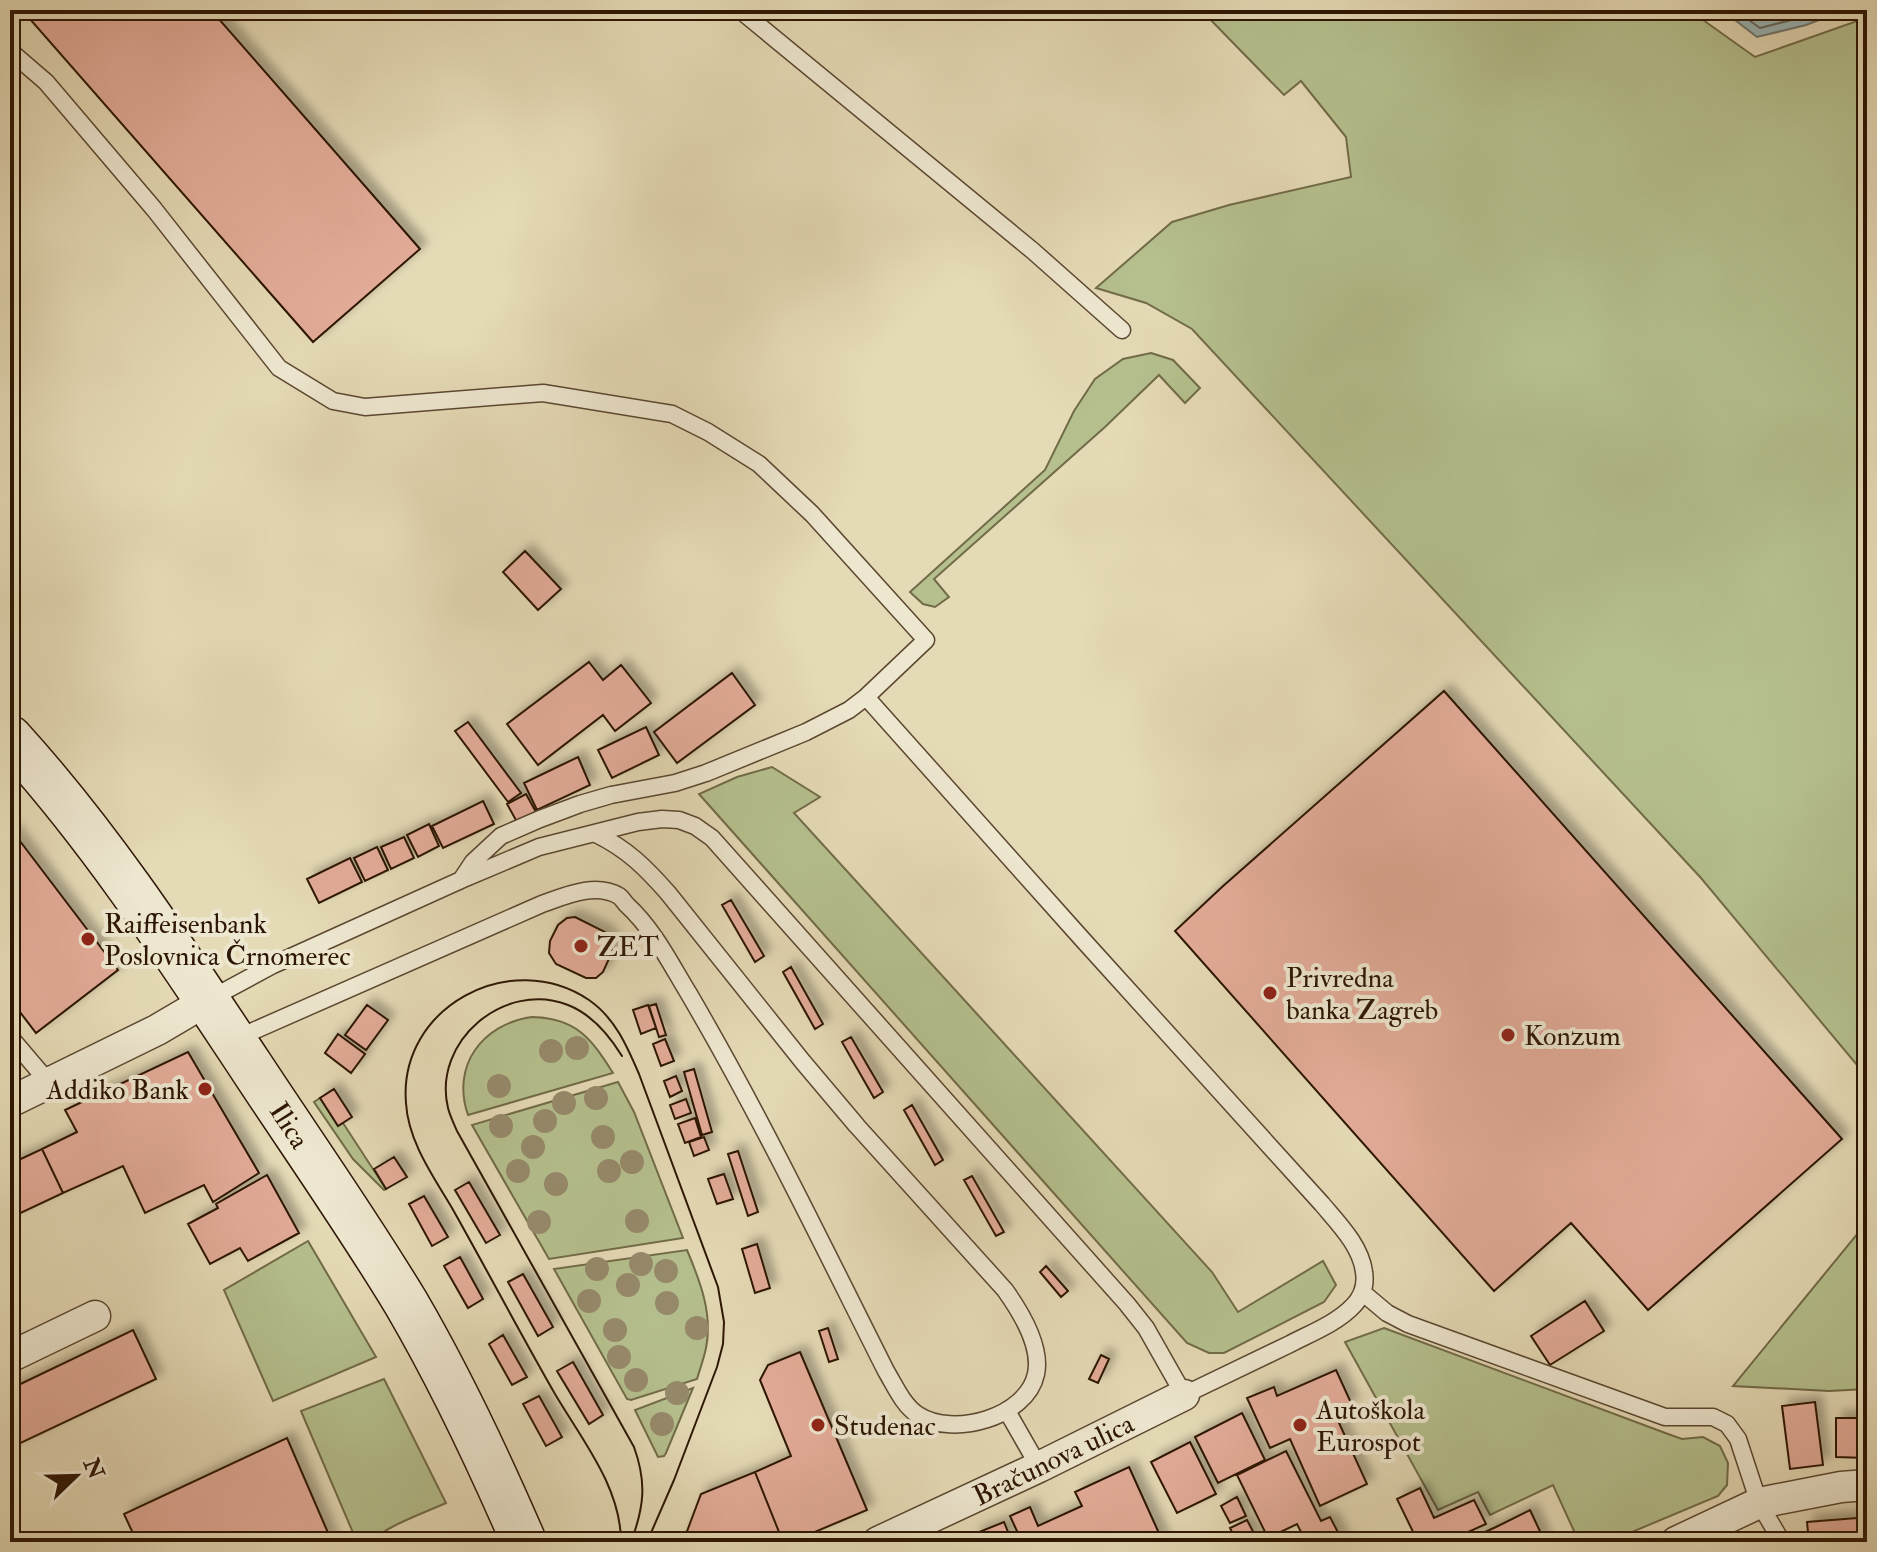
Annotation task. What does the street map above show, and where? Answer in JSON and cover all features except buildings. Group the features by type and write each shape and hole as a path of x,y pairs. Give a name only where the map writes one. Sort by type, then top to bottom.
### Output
{"main road":[{"name":"Ilica","path":"10,738 48,779 104,851 208,1000 406,1304 453,1389 524,1542"}],"street":[{"path":"10,1102 157,1030 208,1000"},
{"path":"10,1357 95,1316"},
{"name":"Bračunova ulica","path":"878,1542 1184,1395"},
{"path":"1676,1542 1759,1503 1867,1485"}],"lane":[{"path":"740,10 1033,251 1122,330"},
{"path":"10,51 46,82 115,163 279,368 333,401 365,407 543,393 672,414 759,464 812,514 926,640 849,710 794,738 706,773 675,783 611,795 501,836 473,862 461,880"},
{"path":"208,1000 273,965 539,847 638,822 679,820 712,838 1127,1304 1146,1328 1184,1395 1345,1314 1362,1292 1364,1269 1357,1252 1322,1204 866,697"},
{"path":"234,1040 542,904 582,891 602,891 618,896 655,936 710,1029 759,1117 903,1401 916,1415 936,1425 980,1422 1007,1411 1031,1390 1037,1371 1034,1344 1023,1315 1005,1290 803,1062 668,893 632,855 596,834"},
{"path":"10,1037 50,1084"},
{"path":"1362,1292 1387,1313 1408,1324 1665,1417 1713,1417 1727,1424 1738,1439 1759,1503 1782,1542"},
{"path":"1007,1411 1039,1467"}],"green space":[{"path":"1201,10 1689,10 1755,57 1863,19 1867,12 1867,1077 1701,878 1192,329 1146,303 1096,288 1172,222 1229,205 1351,177 1346,137 1301,81 1284,95"},
{"path":"1151,353 1173,360 1200,388 1185,403 1159,375 934,579 949,597 935,607 923,604 910,592 1045,470 1074,411 1095,379 1123,359"},
{"path":"772,767 820,797 794,813 1212,1272 1238,1312 1323,1261 1336,1285 1324,1302 1224,1353 1209,1353 1187,1343 699,794 737,777"},
{"path":"532,1017 560,1021 581,1032 613,1073 468,1115 464,1080 475,1050 499,1028"},
{"path":"618,1082 634,1112 683,1238 549,1259 472,1125"},
{"path":"320,1098 343,1123 386,1189 353,1159 314,1102"},
{"path":"1867,1222 1867,1389 1829,1391 1733,1386"},
{"path":"308,1241 376,1357 273,1401 224,1290"},
{"path":"687,1250 701,1286 708,1323 706,1348 697,1379 627,1399 554,1269"},
{"path":"1384,1328 1682,1439 1703,1437 1720,1446 1728,1463 1727,1485 1718,1496 1608,1542 1579,1542 1553,1485 1490,1515 1478,1492 1438,1510 1345,1342"},
{"path":"384,1379 446,1503 372,1539 357,1542 301,1411"},
{"path":"693,1388 666,1453 658,1457 635,1410"}],"water":[{"path":"1722,10 1845,10 1806,25 1757,37"}],"tram line":[{"path":"621,1542 614,1502 598,1465 430,1171 411,1131 406,1103 408,1069 420,1039 440,1014 465,996 495,984 526,980 558,985 589,1000 613,1024 639,1074 718,1287 724,1322 717,1367 647,1542"},
{"path":"622,1056 599,1026 576,1009 544,1000 520,1001 498,1009 478,1022 462,1039 451,1060 446,1083 448,1108 457,1131 634,1447 641,1472 642,1495 631,1542"}],"place":[{"name":"Raiffeisenbank Poslovnica Črnomerec","path":"88,939"},
{"name":"ZET","path":"581,946"},
{"name":"Privredna banka Zagreb","path":"1270,993"},
{"name":"Konzum","path":"1508,1035"},
{"name":"Addiko Bank","path":"205,1089"},
{"name":"Studenac","path":"818,1425"},
{"name":"Autoškola Eurospot","path":"1300,1425"}]}
